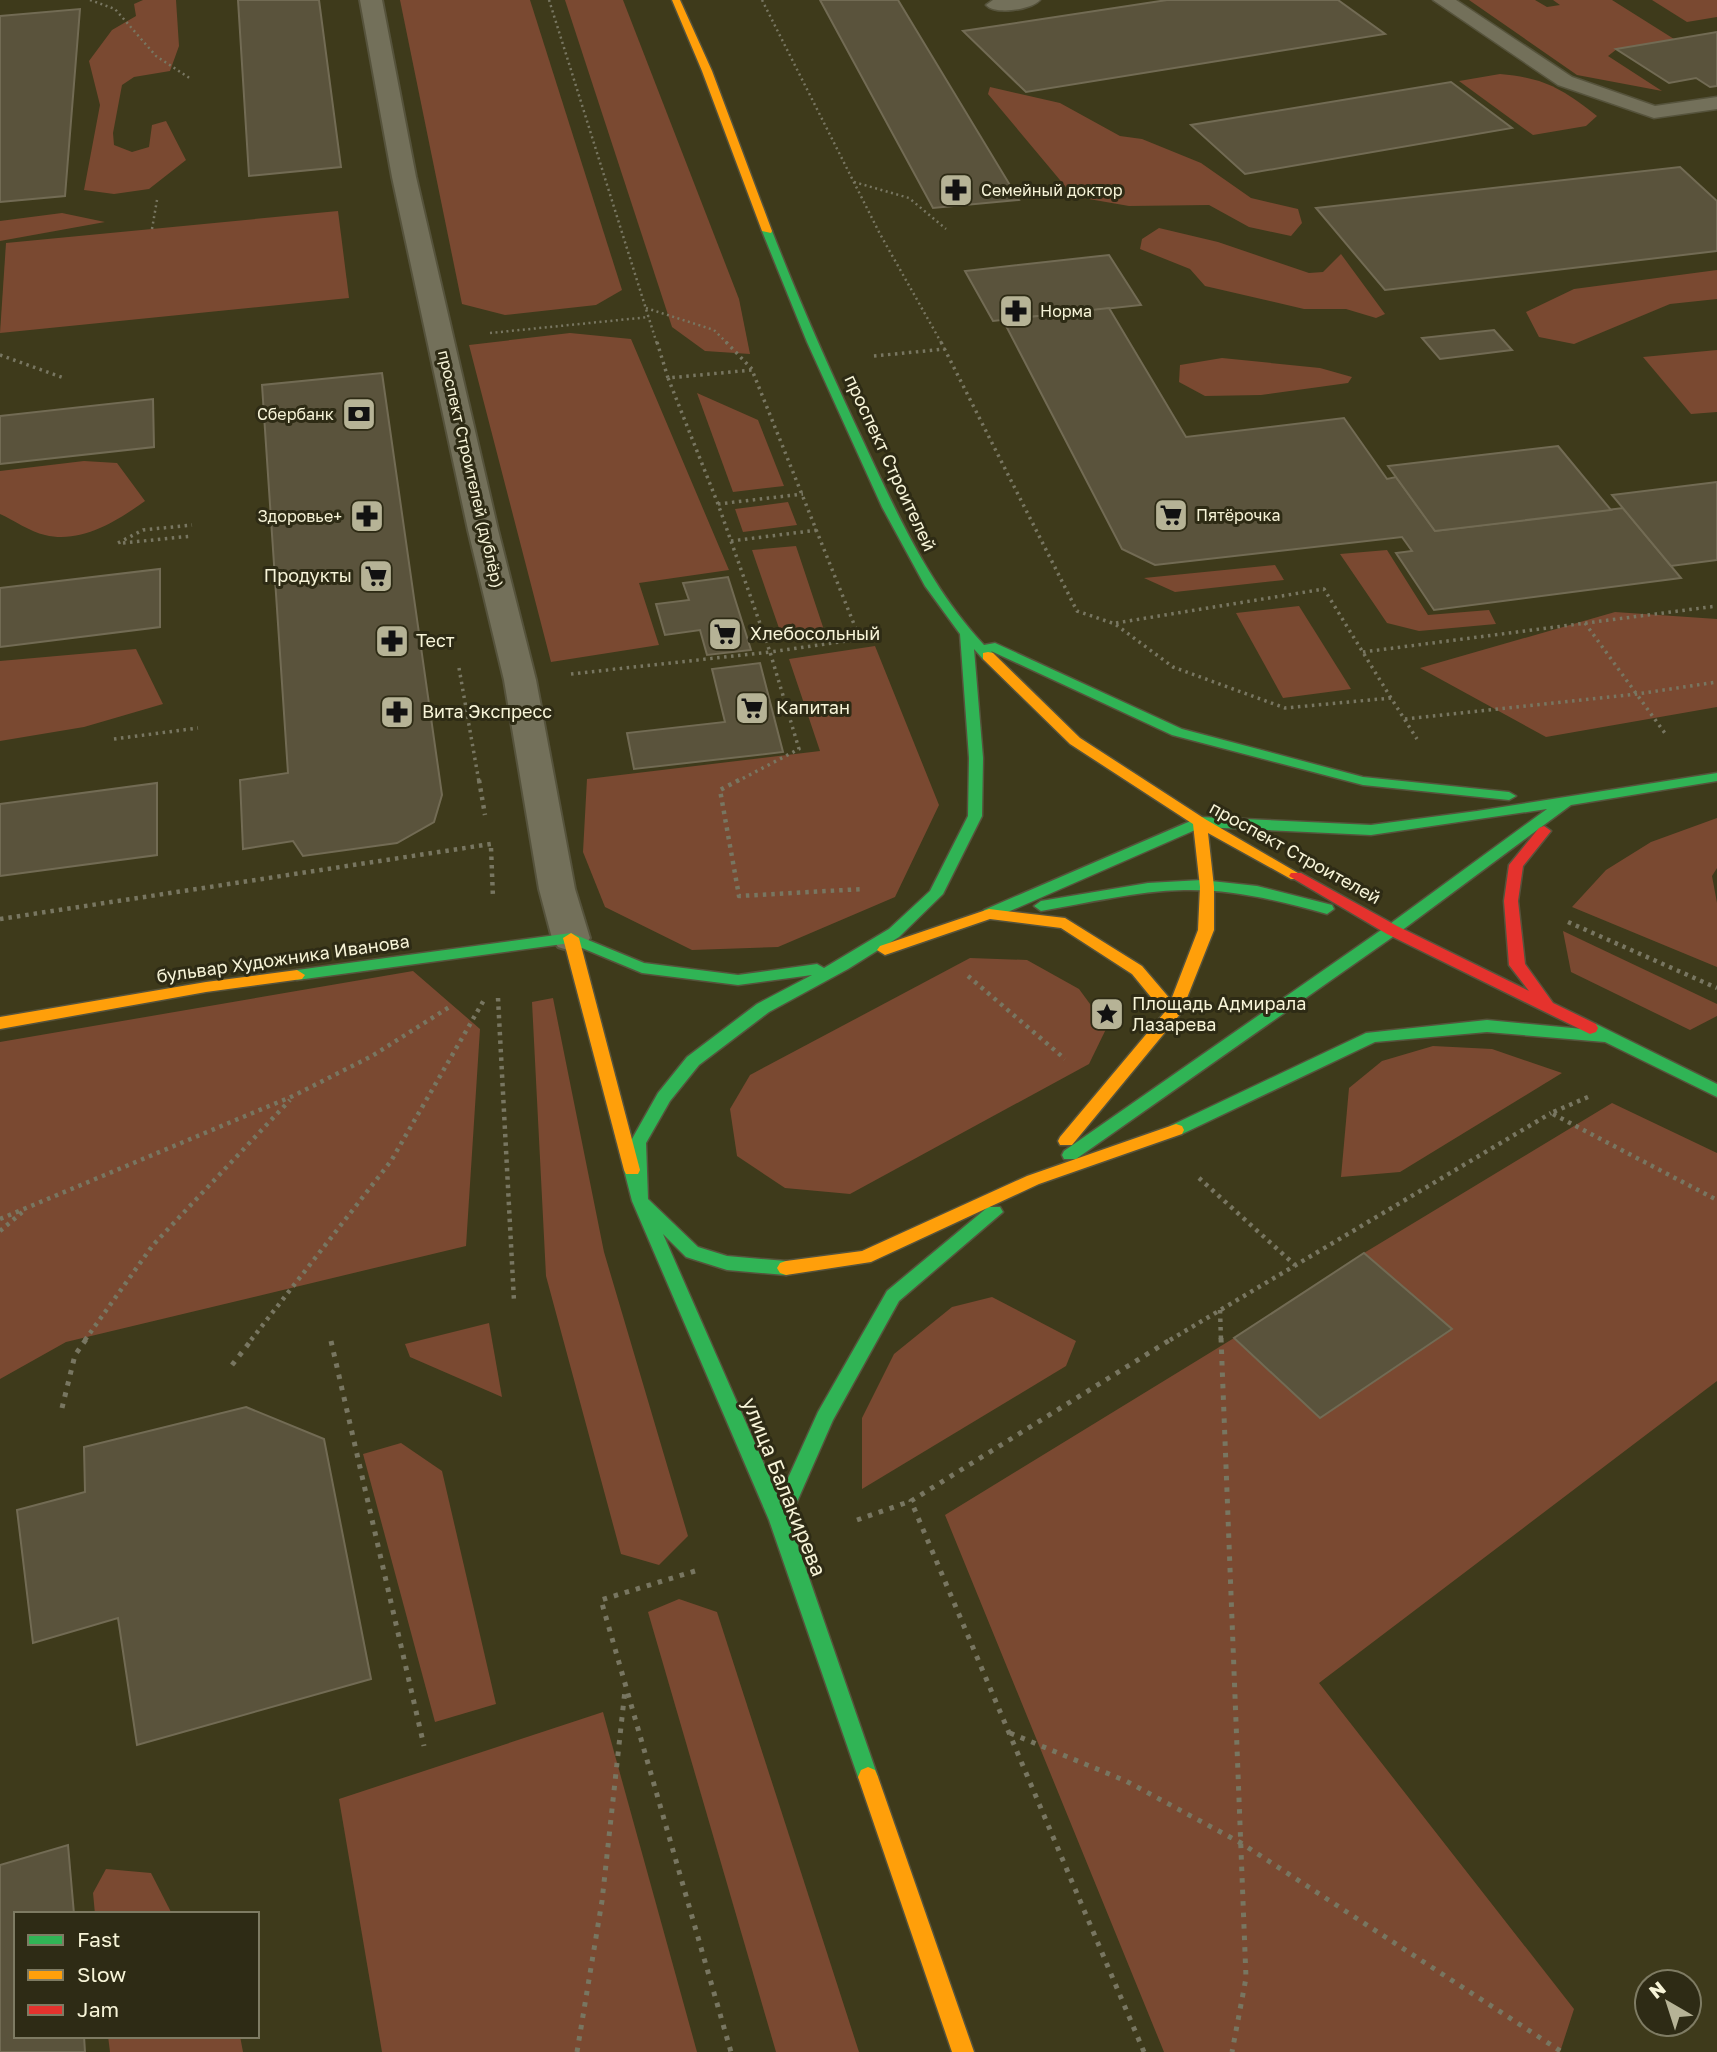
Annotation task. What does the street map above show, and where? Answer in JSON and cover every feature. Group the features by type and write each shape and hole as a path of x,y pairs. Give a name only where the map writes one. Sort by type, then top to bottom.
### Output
{"street":[{"name":"проспект Строителей (дублёр)","path":"371,0 404,177 520,680 557,889 571,938"},
{"name":"проспект Строителей","path":"676,0 708,71 772,245 820,362 911,555 966,635 1074,741 1200,822 1392,929 1717,1091"},
{"path":"1570,799 1363,781 1177,732 966,635 976,758 975,816 936,894 894,933 843,965 763,1008 693,1061 664,1097 638,1143 640,1201 692,1252 727,1263 782,1269 865,1257 1033,1180 1156,1139 1372,1037 1487,1026 1609,1037"},
{"path":"571,938 642,968 738,980 843,965 989,914 1200,822 1371,830 1477,816 1717,777"},
{"path":"779,1520 825,1417 893,1296 1033,1180 1392,929 1570,799"},
{"path":"1552,1009 1517,965 1511,901 1516,865 1570,799"},
{"path":"1033,1180 1173,1013 1206,930 1207,887 1200,822"},
{"path":"989,914 1170,886 1207,887 1290,897 1392,929"},
{"path":"989,914 1065,923 1137,970 1173,1013"},
{"name":"бульвар Художника Иванова","path":"0,1023 206,986 571,938"},
{"name":"улица Балакирева","path":"571,938 640,1201 779,1520 963,2052"}],"lane":[{"path":"996,5 1030,0"},
{"path":"1443,0 1565,81 1654,112 1717,103"}],"path":[{"path":"90,0 115,9 156,56 191,79"},
{"path":"549,0 668,378 718,504 771,652 799,749 720,790 739,896 864,889"},
{"path":"762,0 853,182 945,349 1077,611 1115,624 1173,667 1285,708 1391,698"},
{"path":"853,182 909,198 946,229"},
{"path":"152,229 157,200"},
{"path":"462,687 771,652 860,639 752,370 714,330 646,307"},
{"path":"441,338 649,317"},
{"path":"870,357 945,349"},
{"path":"0,355 64,378"},
{"path":"668,378 752,370"},
{"path":"718,504 803,494"},
{"path":"192,525 143,530 118,543 192,536"},
{"path":"731,541 818,530"},
{"path":"1115,624 1324,589 1419,743"},
{"path":"1363,652 1717,606"},
{"path":"1585,624 1698,780"},
{"path":"1405,719 1637,694 1717,682"},
{"path":"114,740 198,728"},
{"path":"0,919 491,844"},
{"path":"1562,919 1717,988"},
{"path":"960,969 1074,1066"},
{"path":"232,1365 391,1161 490,990"},
{"path":"498,992 514,1301"},
{"path":"0,1219 293,1096 372,1056 463,999"},
{"path":"62,1408 75,1355 153,1245 293,1096"},
{"path":"857,1520 911,1501 1220,1309 1551,1113 1588,1097"},
{"path":"1551,1113 1717,1200"},
{"path":"1191,1171 1295,1265"},
{"path":"0,1231 31,1205"},
{"path":"1220,1309 1246,1978 1232,2052"},
{"path":"331,1341 424,1746"},
{"path":"911,1501 1144,2052"},
{"path":"695,1571 601,1600 731,2052"},
{"path":"577,2052 602,1901 626,1686"},
{"path":"1009,1733 1126,1781 1241,1843 1562,2052"}],"shaded area":[{"path":"143,0 176,0 179,46 170,71 134,77 122,85 113,133 114,145 132,152 149,147 152,125 166,121 186,160 149,189 114,194 84,190 100,105 89,61 112,30 136,16 134,4"},
{"path":"400,0 530,0 622,290 596,305 505,315 462,304"},
{"path":"565,0 623,0 739,299 750,354 705,351 672,327"},
{"path":"1469,0 1535,0 1547,7 1560,5 1553,0 1612,0 1674,39 1617,49 1608,56 1662,91 1577,75"},
{"path":"1652,0 1717,0 1717,17 1687,22"},
{"path":"1500,74 1530,78 1553,86 1597,116 1586,126 1533,135 1459,81"},
{"path":"990,87 1060,103 1120,136 1142,139 1201,163 1251,198 1298,209 1302,223 1291,236 1249,227 1209,205 1129,206 1083,198 1070,192 988,94"},
{"path":"338,211 349,298 0,333 6,243"},
{"path":"62,213 105,222 0,241 0,221"},
{"path":"1159,228 1218,242 1309,273 1323,272 1341,254 1385,314 1376,318 1346,309 1304,309 1205,286 1190,269 1140,249 1142,239"},
{"path":"1717,270 1717,299 1670,304 1574,344 1539,337 1526,312 1574,289"},
{"path":"570,333 631,339 729,570 639,583 659,645 551,662 469,345"},
{"path":"1717,350 1717,412 1691,414 1643,357"},
{"path":"1222,358 1320,368 1352,377 1348,383 1261,395 1205,396 1179,382 1180,365"},
{"path":"697,393 758,420 784,486 733,492"},
{"path":"84,461 117,463 145,501 111,523 72,536 58,537 39,533 0,514 0,471"},
{"path":"788,502 797,525 743,532 735,509"},
{"path":"796,546 824,630 781,634 752,550"},
{"path":"1387,550 1428,615 1489,610 1496,624 1419,631 1387,623 1340,554"},
{"path":"1275,565 1284,580 1175,592 1144,578"},
{"path":"1299,606 1351,689 1283,698 1236,613"},
{"path":"1615,612 1717,619 1717,707 1546,737 1420,668"},
{"path":"875,646 939,805 895,897 778,947 692,950 605,907 583,852 587,779 820,751 789,659"},
{"path":"136,649 163,704 84,727 0,741 0,661"},
{"path":"1717,818 1717,868 1712,876 1717,903 1717,967 1572,907 1606,870 1651,842"},
{"path":"1563,931 1717,1004 1717,1016 1690,1030 1571,972"},
{"path":"970,958 1027,960 1079,989 1107,1027 1089,1064 850,1194 785,1188 737,1156 730,1109 750,1075"},
{"path":"413,971 480,1029 466,1246 66,1342 0,1379 0,1042"},
{"path":"553,998 604,1252 688,1536 659,1565 621,1554 546,1276 532,1002"},
{"path":"1433,1046 1492,1049 1562,1073 1400,1172 1341,1177 1349,1088 1382,1061"},
{"path":"1612,1103 1717,1153 1717,1381 1319,1683 1574,2009 1560,2052 1164,2052 945,1515 1234,1338 1320,1418 1452,1329 1364,1253"},
{"path":"992,1297 1076,1341 1066,1366 862,1489 862,1418 894,1354 952,1307"},
{"path":"489,1323 502,1397 410,1357 405,1344"},
{"path":"401,1443 442,1471 496,1704 435,1722 363,1454"},
{"path":"679,1599 717,1612 859,2052 776,2052 648,1612"},
{"path":"603,1712 697,2052 382,2052 339,1799"},
{"path":"106,1869 151,1873 171,1912 95,1912 93,1893"},
{"path":"108,2038 240,2038 243,2052 110,2052"}],"building":[{"path":"238,0 319,0 341,167 249,176"},
{"path":"820,0 898,0 1019,200 933,208"},
{"path":"1167,0 1338,0 1385,34 1026,92 963,31"},
{"path":"80,9 65,196 0,202 0,16"},
{"path":"1717,32 1717,86 1710,87 1696,78 1669,83 1616,49"},
{"path":"1451,82 1512,128 1245,174 1191,125"},
{"path":"1680,167 1717,201 1717,251 1385,290 1316,208"},
{"path":"1109,255 1141,305 993,321 965,271"},
{"path":"1109,308 1186,437 1344,418 1387,479 1396,477 1435,531 1623,508 1681,578 1434,610 1396,553 1412,551 1402,537 1155,565 1122,549 1003,320"},
{"path":"1494,330 1512,350 1440,359 1422,338"},
{"path":"382,373 442,795 434,822 397,843 303,856 293,841 243,849 240,780 288,773 262,385"},
{"path":"153,399 154,447 0,464 0,416"},
{"path":"1558,446 1611,510 1435,531 1388,466"},
{"path":"1717,482 1717,560 1671,566 1612,495"},
{"path":"160,569 160,627 0,647 0,588"},
{"path":"728,577 751,650 707,655 700,630 665,635 656,604 689,600 683,583"},
{"path":"760,663 783,752 634,769 627,733 725,722 712,669"},
{"path":"157,783 157,855 0,876 0,804"},
{"path":"1364,1253 1452,1329 1320,1418 1234,1338"},
{"path":"246,1407 324,1439 371,1679 137,1745 118,1618 33,1643 17,1510 85,1492 84,1447"},
{"path":"68,1845 74,1912 14,1912 14,2038 84,2038 85,2052 0,2052 0,1865"}],"traffic: fast":[{"path":"767,231 824,370 902,534 931,586 967,634 988,656"},
{"path":"786,1268 727,1263 692,1252 640,1201 638,1143 664,1097 693,1061 763,1008 843,965 894,933 936,894 975,816 976,758 966,635"},
{"path":"990,646 1177,732 1363,781 1509,796"},
{"path":"989,914 1200,822 1371,830 1477,816 1717,777"},
{"path":"1070,1155 1392,930 1570,799"},
{"path":"1041,906 1148,888 1202,885 1257,891 1327,909"},
{"path":"571,938 642,968 738,980 817,969"},
{"path":"297,975 571,938"},
{"path":"1176,1130 1372,1037 1487,1026 1609,1037"},
{"path":"1590,1028 1717,1091"},
{"path":"632,1170 640,1201 779,1520 868,1777"},
{"path":"779,1520 825,1417 893,1296 994,1212"}],"traffic: slow":[{"path":"676,0 707,71 767,231"},
{"path":"988,656 1075,741 1200,822 1296,876"},
{"path":"1066,1141 1173,1013 1206,930 1207,887 1200,822"},
{"path":"885,950 989,914 1065,923 1137,970 1173,1013"},
{"path":"571,938 632,1170"},
{"path":"0,1023 206,987 297,975"},
{"path":"786,1268 865,1257 1033,1180 1176,1130"},
{"path":"868,1777 963,2052"}],"traffic: jam":[{"path":"1544,831 1516,865 1511,901 1517,965 1546,1002"},
{"path":"1296,876 1392,930 1590,1028"}],"place":[{"name":"Семейный доктор","path":"956,190"},
{"name":"Норма","path":"1016,311"},
{"name":"Сбербанк","path":"359,414"},
{"name":"Пятёрочка","path":"1171,515"},
{"name":"Здоровье+","path":"367,516"},
{"name":"Продукты","path":"376,576"},
{"name":"Хлебосольный","path":"725,634"},
{"name":"Тест","path":"392,641"},
{"name":"Капитан","path":"752,708"},
{"name":"Вита Экспресс","path":"397,712"},
{"name":"Площадь Адмирала Лазарева","path":"1107,1014"}]}
